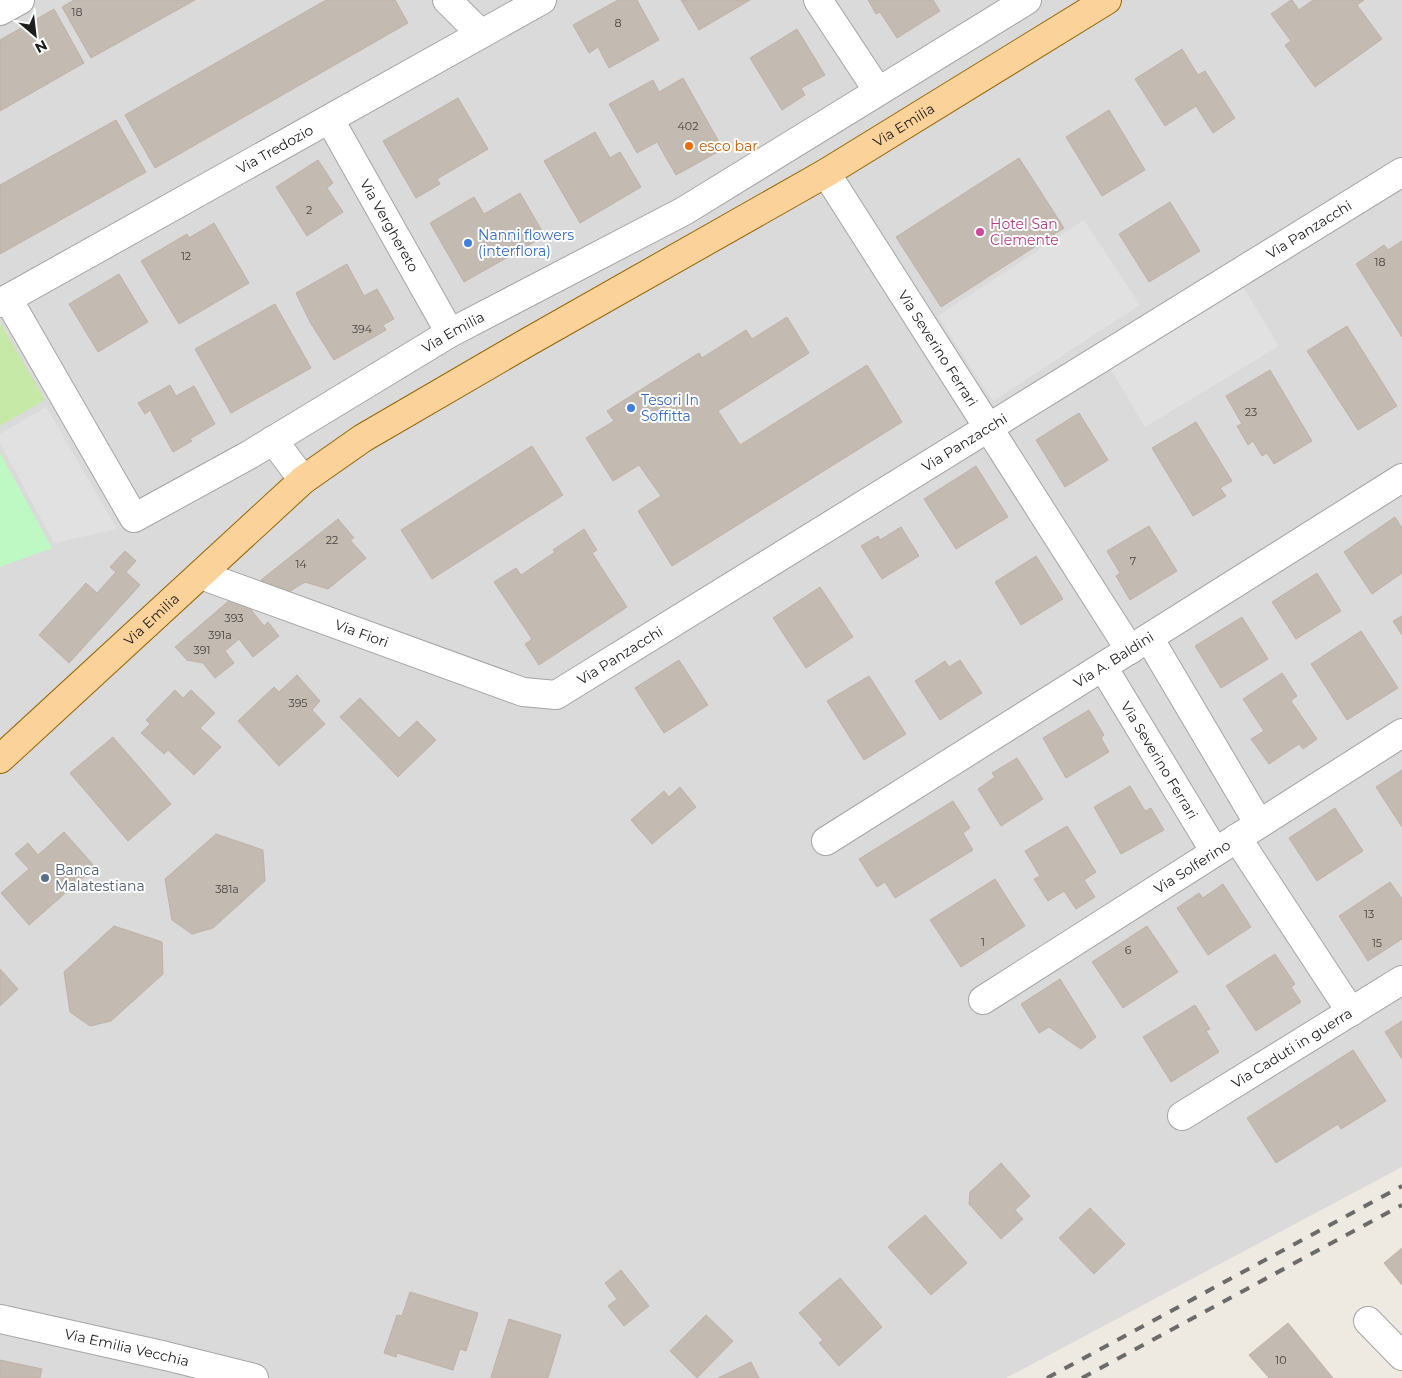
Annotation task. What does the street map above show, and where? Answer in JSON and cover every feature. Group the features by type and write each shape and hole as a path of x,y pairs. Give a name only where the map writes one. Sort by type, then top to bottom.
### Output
{"main road":[{"name":"Via Emilia","path":"0,759 303,480 363,438 826,173 1107,0"}],"street":[{"path":"0,11 20,0"},
{"path":"447,0 481,34"},
{"name":"Via Tredozio","path":"273,440 134,518 4,301 542,0"},
{"path":"818,0 878,91"},
{"name":"Via Emilia","path":"273,440 450,332 684,212 1026,0"},
{"name":"Via Verghereto","path":"330,120 450,332"},
{"name":"Via Panzacchi","path":"523,692 556,695 1402,172"},
{"name":"Via Severino Ferrari","path":"826,173 989,429 1139,644 1237,838"},
{"path":"684,212 699,245"},
{"path":"273,440 303,480"},
{"name":"Via A. Baldini","path":"826,841 1402,478"},
{"name":"Via Fiori","path":"201,575 523,692"},
{"name":"Via Severino Ferrari","path":"1102,667 1237,838 1351,1012"},
{"name":"Via Solferino","path":"983,1000 1402,733"},
{"name":"Via Caduti in guerra","path":"1182,1116 1402,980"},
{"name":"Via Emilia Vecchia","path":"0,1319 166,1356 254,1378"},
{"path":"1368,1321 1402,1356"}],"shaded area":[{"path":"0,0 1402,0 1402,1167 1006,1378 0,1378"},
{"path":"1084,220 1140,305 993,401 938,316"},
{"path":"1240,282 1279,346 1145,427 1107,363"},
{"path":"46,407 117,529 54,543 0,443 0,434"}],"green space":[{"path":"0,325 45,400 0,426"},
{"path":"0,453 52,548 0,567"}],"building":[{"path":"74,0 195,0 91,58 62,7"},
{"path":"326,0 395,0 408,23 155,168 125,115"},
{"path":"618,0 637,0 659,40 609,68 598,47 589,53 573,25"},
{"path":"681,0 750,0 699,30"},
{"path":"868,0 933,0 940,11 897,38 880,12 876,14"},
{"path":"1291,0 1299,10 1313,0 1364,0 1357,5 1382,39 1315,87 1285,45 1291,41 1271,14"},
{"path":"54,9 84,63 0,111 0,40"},
{"path":"797,29 825,75 801,88 805,95 782,110 750,58"},
{"path":"1182,49 1198,75 1205,71 1235,118 1213,133 1196,106 1165,126 1135,79"},
{"path":"683,78 723,149 676,175 657,142 637,153 609,104 653,80 659,92"},
{"path":"458,98 488,149 437,179 440,184 416,198 383,141"},
{"path":"1109,110 1145,170 1102,196 1066,137"},
{"path":"116,120 146,172 0,254 0,185"},
{"path":"595,132 610,158 620,152 641,187 580,223 544,161"},
{"name":"Hotel San Clemente","path":"1019,158 1064,228 941,307 896,237"},
{"path":"318,160 333,183 327,188 343,212 307,236 276,187"},
{"path":"520,193 545,236 464,282 430,223 474,197 484,214"},
{"path":"1170,202 1200,251 1149,282 1119,234"},
{"path":"214,223 249,283 179,324 141,261 187,234 189,238"},
{"path":"1402,241 1402,337 1356,264 1384,245 1388,250"},
{"path":"347,264 364,296 377,289 394,319 383,325 386,330 334,360 310,322 296,293"},
{"path":"119,274 148,322 98,352 69,304"},
{"path":"275,304 311,368 231,413 195,349"},
{"path":"787,317 809,353 718,411 740,445 867,365 902,422 672,566 638,511 661,496 639,465 613,481 586,438 614,421 607,411 699,353 702,358 746,330 752,339"},
{"path":"1347,326 1397,406 1358,430 1307,351"},
{"path":"1270,370 1312,441 1274,464 1267,453 1262,456 1253,441 1248,445 1237,426 1242,424 1226,396"},
{"path":"170,385 176,396 194,386 215,424 173,452 150,410 145,414 138,403"},
{"path":"1079,413 1108,460 1065,487 1036,440"},
{"path":"1196,422 1232,481 1220,488 1226,496 1193,516 1152,448"},
{"path":"532,446 563,495 432,579 401,530"},
{"path":"976,466 1008,517 956,549 924,499"},
{"path":"1395,517 1402,528 1402,573 1372,594 1344,552"},
{"path":"338,519 354,538 350,540 366,558 328,589 305,582 282,596 261,580"},
{"path":"1149,526 1177,571 1130,600 1116,576 1120,573 1107,551"},
{"path":"901,527 919,556 882,579 861,546 878,536 880,540"},
{"path":"584,529 597,550 592,553 627,607 539,665 525,644 532,639 494,582 516,568 521,575"},
{"path":"125,551 136,561 126,572 140,585 69,663 39,635 86,583 97,593 116,572 110,567"},
{"path":"1036,556 1063,599 1021,625 995,582"},
{"path":"1317,573 1341,611 1296,639 1272,602"},
{"path":"820,587 853,637 806,668 773,618"},
{"path":"238,593 264,626 268,622 279,636 253,657 239,639 225,651 234,663 215,678 203,663 187,660 175,647"},
{"path":"1402,616 1402,635 1393,621"},
{"path":"1242,617 1268,659 1221,688 1195,646"},
{"path":"1361,631 1398,688 1347,720 1311,664"},
{"path":"679,660 708,705 664,733 635,688"},
{"path":"960,660 982,693 940,720 915,681 945,661 949,667"},
{"path":"1282,673 1297,696 1291,701 1317,739 1303,749 1299,744 1269,764 1251,739 1264,731 1243,699"},
{"path":"297,675 320,701 312,710 325,724 279,766 238,721 274,687 279,692"},
{"path":"869,676 906,734 864,760 827,701"},
{"path":"175,690 183,698 191,690 215,713 200,728 221,747 194,775 168,750 164,754 141,733 150,724 146,720"},
{"path":"360,698 399,738 417,721 436,740 398,777 340,717"},
{"path":"1089,710 1104,735 1101,738 1109,752 1066,778 1043,738"},
{"path":"113,737 171,804 128,841 70,773"},
{"path":"1017,758 1043,799 1001,826 978,789 995,777 992,773"},
{"path":"1402,770 1402,827 1376,787"},
{"path":"1130,786 1145,811 1151,808 1164,830 1121,854 1094,807"},
{"path":"680,787 696,807 652,844 631,820 664,791 669,797"},
{"path":"953,801 970,828 963,833 973,850 895,898 885,882 877,887 859,859"},
{"path":"1335,808 1363,851 1317,881 1289,838"},
{"path":"1067,826 1096,872 1084,880 1095,897 1076,909 1064,891 1048,901 1034,879 1040,876 1025,851"},
{"path":"64,832 95,867 29,925 1,893 29,869 15,854 28,843 38,855"},
{"path":"216,834 263,850 265,881 213,928 192,934 172,920 165,879"},
{"path":"995,879 1025,926 961,967 930,920"},
{"path":"1390,882 1402,899 1402,939 1368,961 1339,916"},
{"path":"1223,884 1251,927 1208,955 1177,908 1199,893 1203,898"},
{"path":"114,926 162,942 163,974 111,1021 90,1026 70,1012 64,972"},
{"path":"1147,926 1178,972 1123,1008 1092,962"},
{"path":"1275,954 1295,984 1291,987 1301,1002 1256,1031 1226,986"},
{"path":"0,969 18,989 0,1006"},
{"path":"1060,979 1096,1037 1081,1049 1049,1027 1039,1033 1021,1004"},
{"path":"1195,1005 1210,1029 1206,1031 1219,1052 1171,1082 1143,1037"},
{"path":"1402,1021 1402,1059 1385,1032"},
{"path":"1353,1050 1386,1101 1341,1129 1338,1124 1276,1163 1247,1118"},
{"path":"1001,1163 1030,1196 1015,1210 1023,1219 1001,1239 969,1204 970,1192"},
{"path":"1090,1208 1125,1244 1094,1274 1059,1238"},
{"path":"925,1215 967,1263 931,1295 888,1247"},
{"path":"1402,1248 1402,1285 1384,1263"},
{"path":"621,1270 649,1306 624,1326 608,1306 617,1299 605,1283"},
{"path":"840,1278 882,1327 839,1366 819,1343 823,1340 799,1313"},
{"path":"410,1292 478,1313 466,1351 460,1349 453,1370 397,1353 396,1357 384,1353 397,1315 402,1316"},
{"path":"706,1315 733,1341 697,1378 670,1351"},
{"path":"509,1319 561,1335 548,1378 491,1377"},
{"path":"1288,1323 1333,1378 1269,1378 1249,1355"},
{"path":"0,1360 42,1369 40,1378 0,1378"},
{"path":"751,1362 759,1378 718,1378"}],"railway":[{"path":"1047,1378 1402,1186"},
{"path":"1082,1378 1402,1205"}],"place":[{"name":"esco bar","path":"689,146"},
{"name":"Hotel San Clemente","path":"980,232"},
{"name":"Nanni flowers (interflora)","path":"468,243"},
{"name":"Tesori In Soffitta","path":"631,408"},
{"name":"Banca Malatestiana","path":"45,878"}]}
